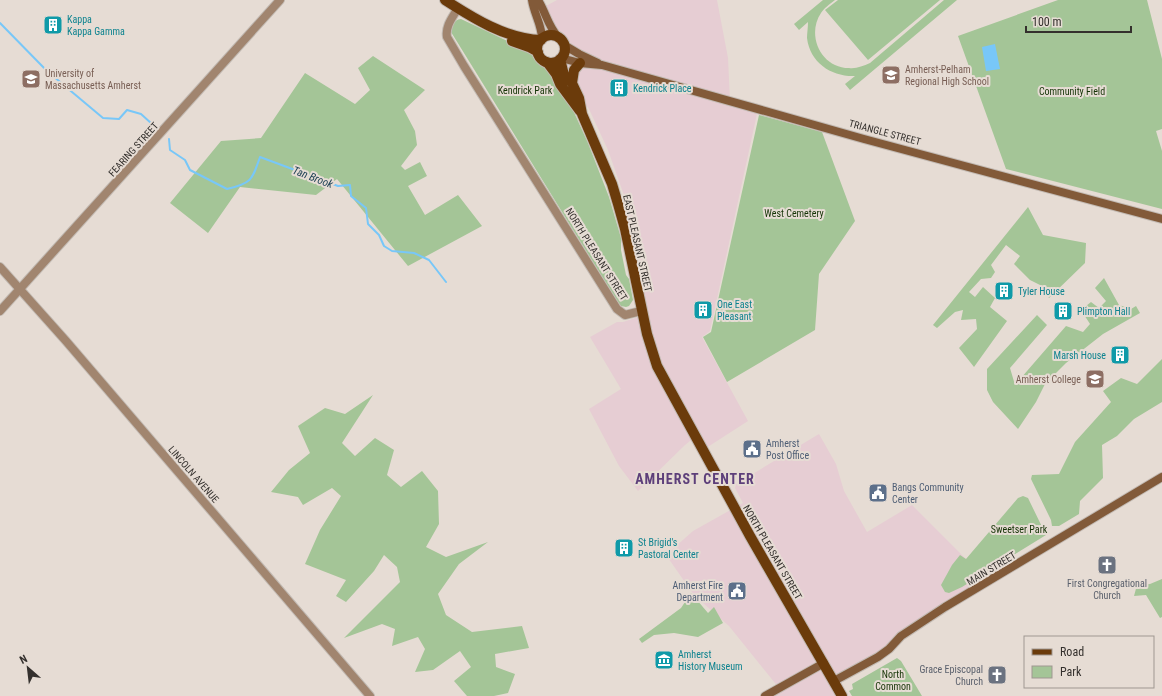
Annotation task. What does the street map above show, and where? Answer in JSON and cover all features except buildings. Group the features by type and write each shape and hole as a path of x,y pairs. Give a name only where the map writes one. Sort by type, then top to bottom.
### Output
{"main road":[{"path":"445,0 493,27 524,39 541,40 550,36 561,41"},
{"path":"532,0 535,14 542,31 541,40 537,48 538,52 541,59 547,62 556,62 561,58 564,52 561,41 551,30 538,0"},
{"path":"493,27 508,39 538,52"},
{"name":"TRIANGLE STREET","path":"561,41 579,54 602,65 850,135 1162,219"},
{"name":"TRIANGLE STREET","path":"561,58 580,63 602,65"},
{"name":"EAST PLEASANT STREET","path":"561,58 564,75 572,83 579,98 582,114 612,184 620,210 641,311"},
{"name":"EAST PLEASANT STREET","path":"547,62 556,74 560,84 582,114"},
{"path":"572,83 574,70 580,63"},
{"name":"NORTH PLEASANT STREET","path":"641,311 652,351 667,385 751,539 842,696"},
{"name":"MAIN STREET","path":"834,681 878,657 889,649 901,636 945,607 1162,477"},
{"path":"765,696 824,663"}],"street":[{"name":"FEARING STREET","path":"0,311 280,0"},
{"name":"NORTH PLEASANT STREET","path":"458,8 448,27 447,37 546,199 617,309 625,315 641,311"},
{"name":"LINCOLN AVENUE","path":"0,267 187,481 370,696"}],"shaded area":[{"path":"557,0 717,0 728,58 730,101 758,109 710,331 702,337 748,421 703,450 695,437 638,491 619,466 589,409 621,389 590,337 617,322 623,322 647,314 639,258 630,228 626,201 608,150 589,109 564,71 568,45 563,36 559,34 551,24 546,6"},
{"path":"819,434 836,464 844,491 867,532 912,505 989,582 889,649 834,681 842,696 770,696 779,688 729,626 694,595 666,555 693,531 743,503 735,488 736,484"}],"green space":[{"path":"823,0 835,0 822,11 817,22 815,31 819,49 824,56 839,67 852,68 870,63 944,0 957,0 850,90 845,84 855,76 838,74 824,67 817,61 809,47 807,38 808,22 799,30 794,24"},
{"path":"838,0 940,0 868,60 825,10"},
{"name":"Community Field","path":"1058,0 1147,0 1162,59 1162,129 1156,131 1162,151 1162,209 1006,169 958,36"},
{"name":"Kendrick Park","path":"461,19 535,54 541,62 549,68 567,97 588,143 609,197 621,238 621,250 633,300 629,306 621,306 617,301 451,32 455,22"},
{"path":"373,56 425,90 404,110 415,131 417,145 401,166 405,170 420,162 427,176 408,186 425,215 458,195 482,226 408,266 337,179 316,195 240,187 208,233 170,203 221,141 261,138 305,73 355,104 370,90 358,68"},
{"name":"West Cemetery","path":"759,115 822,132 855,221 819,274 815,330 727,382 703,337 711,332"},
{"path":"1028,207 1043,235 1086,243 1085,263 1049,298 1042,286 1030,280 1014,264 1020,256 1006,245 991,265 995,272 991,278 981,279 969,292 975,297 983,287 995,298 990,307 1007,321 974,367 959,348 977,329 976,319 961,320 963,310 955,312 937,328 933,325"},
{"path":"1104,278 1119,305 1131,309 1136,306 1140,313 1103,334 1066,363 1045,384 1036,402 1018,429 993,402 987,390 987,369 1037,315 1047,325 1010,368 1015,385 1066,326 1083,332 1090,324 1081,310 1091,302 1099,308 1106,301 1095,288"},
{"path":"1162,359 1162,402 1134,419 1117,436 1102,445 1103,478 1080,501 1079,514 1059,526 1052,526 1051,520 1031,479 1032,475 1059,474 1075,442 1111,402 1103,391 1121,378 1137,384"},
{"path":"373,395 342,443 355,456 375,438 394,450 387,475 401,487 422,471 438,491 439,524 426,547 446,557 488,542 459,564 438,594 446,615 472,632 522,626 529,648 495,654 496,667 515,674 508,693 494,696 467,696 454,681 471,667 460,651 433,670 415,672 425,649 418,637 392,646 395,629 382,624 344,638 400,582 397,567 384,555 374,571 346,602 336,596 346,580 305,564 320,530 341,496 332,488 303,505 298,497 271,492 289,470 310,453 298,426 325,408 345,414"},
{"name":"Sweetser Park","path":"1023,496 1028,498 1046,535 962,587 949,593 945,592 941,585 952,565 960,555 966,559 1018,498"},
{"path":"1162,579 1162,617 1160,618 1146,595 1134,596 1137,585 1150,584"},
{"path":"691,593 708,613 714,607 723,623 698,637 674,633 654,635 642,643 639,639 681,608"},
{"name":"North Common","path":"897,658 901,661 922,696 852,696 849,691 853,689 852,684"}],"water":[{"path":"995,44 1000,69 986,71 982,47"}],"waterway":[{"name":"Tan Brook","path":"0,23 47,71 103,118 119,119 127,110 141,114 152,124"},
{"name":"Tan Brook","path":"169,139 170,150 185,160 190,170 227,189 242,185 250,179 253,176 260,157 338,186 350,185 351,196 366,208 368,224 379,235 384,246 392,251 414,253 429,260 446,282"}],"place":[{"name":"Kappa Kappa Gamma","path":"53,25"},
{"name":"Amherst-Pelham Regional High School","path":"891,75"},
{"name":"University of Massachusetts Amherst","path":"31,79"},
{"name":"Kendrick Place","path":"619,88"},
{"name":"Tyler House","path":"1004,291"},
{"name":"One East Pleasant","path":"703,310"},
{"name":"Plimpton Hall","path":"1063,311"},
{"name":"Marsh House","path":"1120,355"},
{"name":"Amherst College","path":"1095,379"},
{"name":"Amherst Post Office","path":"752,449"},
{"name":"Bangs Community Center","path":"878,493"},
{"name":"St Brigid's Pastoral Center","path":"624,548"},
{"name":"First Congregational Church","path":"1107,565"},
{"name":"Amherst Fire Department","path":"737,591"},
{"name":"Amherst History Museum","path":"664,660"},
{"name":"Grace Episcopal Church","path":"997,675"}],"district":[{"name":"AMHERST CENTER","path":"695,479"}]}
